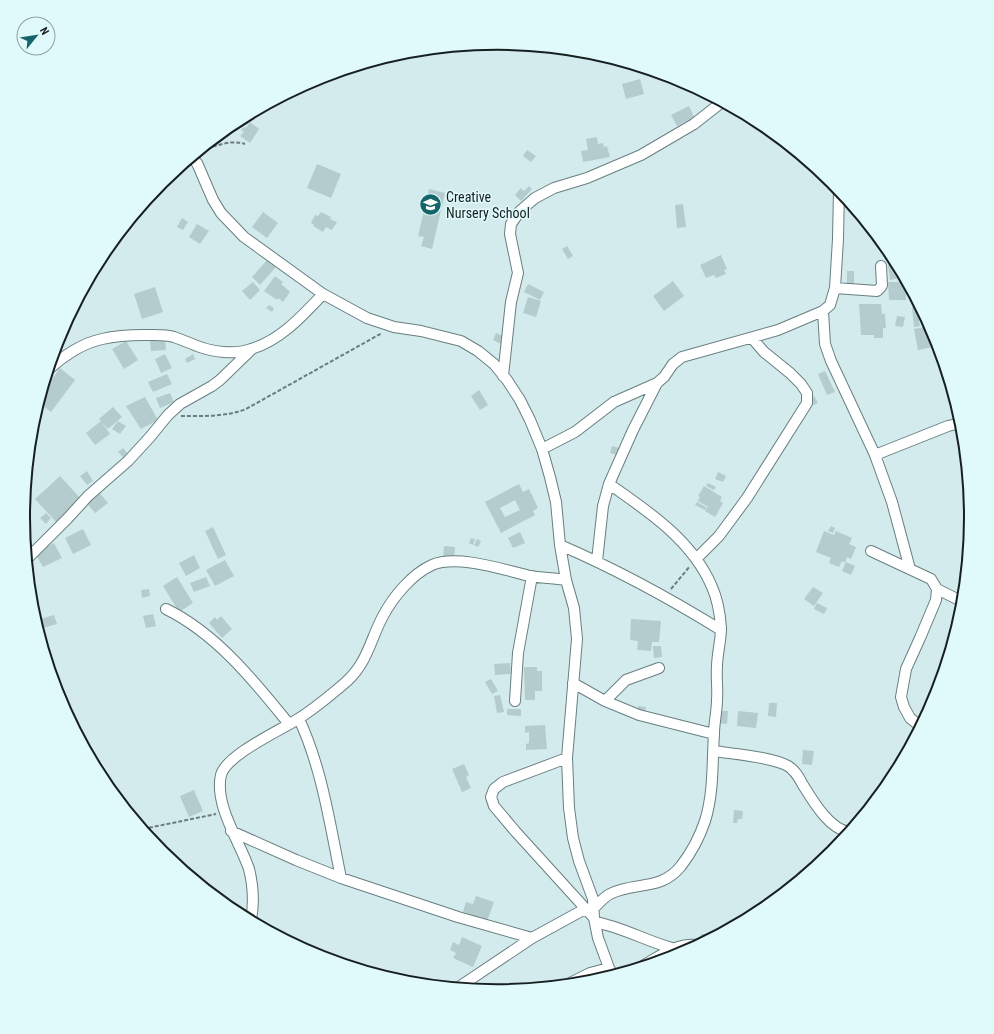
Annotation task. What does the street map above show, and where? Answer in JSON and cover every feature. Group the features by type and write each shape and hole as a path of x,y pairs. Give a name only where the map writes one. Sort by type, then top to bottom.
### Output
{"street":[{"path":"503,376 511,302 518,273 510,234 511,224 520,211 535,198 554,188 587,178 641,155 694,124 717,106"},
{"path":"196,161 213,200 231,225 244,237 323,294 368,318 394,327 421,331 461,341 478,351 494,364 524,407 542,449 556,502 560,545 566,580 574,608 576,639 567,758 569,808 573,838 579,861 593,900 592,914 598,938 611,970"},
{"path":"597,561 603,506 609,484 633,430 658,383 673,364 682,357 752,338 791,325 823,311 830,305 835,288 839,199"},
{"path":"835,288 877,291 882,285 882,266"},
{"path":"32,554 88,496 128,461 168,415 180,404 220,380 251,350 278,337 298,320 323,294"},
{"path":"823,311 825,344 830,360 875,455 892,502 910,569"},
{"path":"56,364 78,349 101,339 128,336 157,335 173,337 199,347 217,351 230,352 251,350"},
{"path":"696,558 718,536 747,498 807,403 807,393 801,384 764,352 752,338"},
{"path":"542,449 576,432 614,402 658,383"},
{"path":"875,455 955,424"},
{"path":"465,983 532,938 592,914 603,899 610,894 619,890 659,883 671,876 681,866 693,848 705,820 712,785 717,699 717,666 721,630 719,605 712,586 696,558 666,526 609,484"},
{"path":"560,545 597,561 665,596 721,630"},
{"path":"871,551 931,579 937,588 957,599"},
{"path":"251,913 252,889 249,869 231,831 220,790 221,774 231,760 299,719 347,681 364,661 383,616 394,600 408,583 420,572 432,565 443,561 482,564 532,576 566,580"},
{"path":"515,702 518,653 532,576"},
{"path":"916,723 910,718 904,708 901,697 906,669 936,600 937,588"},
{"path":"166,609 188,620 213,640 262,691 289,724"},
{"path":"605,702 626,680 659,668"},
{"path":"573,682 605,702 639,715 714,734"},
{"path":"299,719 312,751 326,806 341,878"},
{"path":"714,751 778,761 789,767 797,774 817,806 831,822 842,831"},
{"path":"567,758 503,782 494,789 491,797 494,806 592,914 610,926 672,948"},
{"path":"231,831 341,878 532,938"},
{"path":"665,952 672,948 683,945"},
{"path":"585,976 590,973 601,972"}],"path":[{"path":"214,146 237,141 245,144"},
{"path":"168,415 224,415 238,412 258,403 394,327"},
{"path":"665,596 696,558"},
{"path":"149,828 225,812"}],"building":[{"path":"640,79 644,94 626,99 622,84"},
{"path":"689,106 694,117 677,126 671,115"},
{"path":"250,122 259,129 250,143 240,136 244,132 241,130 244,127 246,128"},
{"path":"597,137 598,144 603,143 604,147 607,146 610,157 583,162 581,151 588,150 586,139"},
{"path":"527,150 536,156 531,162 523,156"},
{"path":"317,164 341,174 331,198 307,188"},
{"path":"529,186 532,189 521,201 515,195 521,188 524,191"},
{"name":"Creative Nursery School","path":"429,189 445,193 432,249 421,246 424,237 418,236"},
{"path":"683,204 686,227 677,228 675,205"},
{"path":"263,212 278,223 267,238 252,227"},
{"path":"321,212 337,222 332,230 326,227 323,232 311,223 315,215 318,216"},
{"path":"182,218 188,222 183,230 177,227"},
{"path":"197,224 209,231 200,244 189,237"},
{"path":"567,246 573,256 568,259 562,249"},
{"path":"721,255 727,269 724,270 726,274 716,278 714,275 706,278 700,265"},
{"path":"267,260 276,267 260,285 252,277"},
{"path":"888,265 889,265 898,278 890,280"},
{"path":"847,271 854,271 854,287 847,287"},
{"path":"275,276 283,282 281,284 290,292 283,302 278,298 277,300 264,291"},
{"path":"673,281 684,296 664,311 653,296"},
{"path":"253,282 260,290 250,300 242,291"},
{"path":"888,282 900,282 906,293 906,300 889,300"},
{"path":"528,284 544,292 540,300 524,292"},
{"path":"155,287 163,312 142,319 134,294"},
{"path":"528,297 541,301 536,317 523,313"},
{"path":"859,304 881,304 882,314 885,314 886,328 883,328 883,338 874,338 874,335 861,335"},
{"path":"269,305 274,308 272,312 266,308"},
{"path":"912,307 914,307 918,315 920,326 914,327"},
{"path":"897,316 905,317 903,327 895,326"},
{"path":"923,327 932,347 918,350 914,329"},
{"path":"496,333 507,338 503,345 493,340"},
{"path":"165,338 166,350 151,351 150,339"},
{"path":"126,341 138,360 124,369 112,349"},
{"path":"165,354 172,368 161,373 155,359"},
{"path":"193,354 195,359 187,363 185,359"},
{"path":"60,368 75,380 51,412 44,406 51,381"},
{"path":"825,371 835,392 827,395 818,374"},
{"path":"167,374 172,384 153,392 148,382"},
{"path":"479,390 488,405 480,410 471,396"},
{"path":"170,393 174,402 160,408 156,398"},
{"path":"814,396 818,403 814,405 810,399"},
{"path":"145,397 158,420 141,429 126,406"},
{"path":"113,407 122,417 108,429 99,419"},
{"path":"101,421 110,434 95,445 86,433"},
{"path":"118,421 126,426 120,434 112,429"},
{"path":"612,446 620,448 618,455 610,453"},
{"path":"123,448 128,454 124,458 118,452"},
{"path":"87,471 93,481 87,485 80,476"},
{"path":"718,472 726,476 723,482 715,479"},
{"path":"60,476 82,500 57,523 35,499"},
{"path":"708,483 716,487 714,490 706,486"},
{"path":"519,484 523,492 529,489 538,508 533,511 535,515 501,533 485,502","holes":["515,500 520,510 505,517 500,508"]},
{"path":"704,486 722,497 720,501 723,503 715,517 705,511 707,507 710,508 698,501 700,497 698,496"},
{"path":"98,491 108,503 95,513 85,501"},
{"path":"697,502 706,507 705,510 695,505"},
{"path":"46,513 51,518 46,524 40,518"},
{"path":"831,526 835,528 833,533 828,531"},
{"path":"213,527 226,555 218,559 205,531"},
{"path":"83,529 91,545 73,554 65,538"},
{"path":"824,531 834,535 836,531 852,538 849,544 856,547 851,559 847,557 845,563 842,561 839,567 829,563 831,558 816,552"},
{"path":"520,532 525,543 513,548 508,538"},
{"path":"471,538 475,539 473,545 469,543"},
{"path":"477,539 481,541 478,547 474,545"},
{"path":"54,543 62,558 43,567 35,553"},
{"path":"444,546 455,547 454,560 443,559"},
{"path":"194,555 200,568 186,576 179,563"},
{"path":"225,560 234,576 215,586 206,570"},
{"path":"846,562 855,566 851,575 842,571"},
{"path":"177,577 193,603 179,612 163,586"},
{"path":"206,577 210,586 194,592 190,583"},
{"path":"813,587 823,593 814,606 804,599"},
{"path":"149,589 150,596 142,598 141,590"},
{"path":"817,603 827,608 824,614 814,609"},
{"path":"153,614 156,626 146,628 143,616"},
{"path":"54,615 57,624 44,628 41,619"},
{"path":"221,616 232,629 222,638 209,623 215,617 217,620"},
{"path":"631,619 661,621 659,642 652,642 651,651 637,650 638,641 630,640"},
{"path":"653,646 661,646 662,657 654,658"},
{"path":"510,663 511,674 495,675 494,664"},
{"path":"524,667 537,667 537,671 542,671 542,691 535,691 535,700 525,700"},
{"path":"491,679 498,691 492,694 485,682"},
{"path":"500,695 504,712 497,713 494,696"},
{"path":"769,703 777,703 776,717 768,716"},
{"path":"638,706 646,707 645,714 638,714"},
{"path":"507,709 521,709 521,716 507,715"},
{"path":"722,711 728,711 727,724 720,723"},
{"path":"738,711 758,713 756,728 737,726"},
{"path":"545,725 547,749 526,750 526,744 529,743 529,732 525,733 525,726"},
{"path":"803,750 814,751 812,765 802,764"},
{"path":"464,764 469,775 466,777 471,788 462,792 452,769"},
{"path":"194,790 203,811 189,817 180,796"},
{"path":"734,810 743,811 742,819 738,819 737,823 733,823"},
{"path":"476,896 494,902 486,924 469,918 470,914 463,912 466,902 473,904"},
{"path":"701,934 707,934 704,936 701,937"},
{"path":"462,937 482,946 473,967 453,958 456,953 450,950 453,942 459,945"}],"place":[{"name":"Creative Nursery School","path":"430,205"}]}
